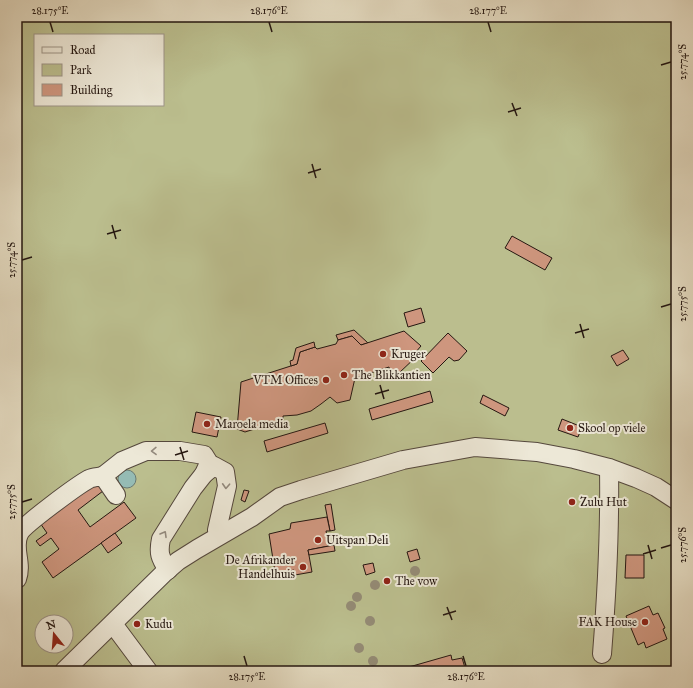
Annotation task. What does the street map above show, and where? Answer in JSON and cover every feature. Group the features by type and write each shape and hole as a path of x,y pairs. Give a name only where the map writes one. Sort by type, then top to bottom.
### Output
{"street":[{"path":"64,671 168,570 197,548 252,517 280,497 403,460 475,447 537,452 609,468 650,484 676,500"},
{"path":"17,579 20,568 17,543 19,534 24,527 90,478 104,476 122,461 146,451 180,450 204,455 209,463 204,474"},
{"path":"168,570 160,557 159,549 161,539 193,488 204,474 214,466 225,472 227,486 217,530 218,536"},
{"path":"602,654 608,585 610,521 609,468"},
{"path":"104,476 116,496"},
{"path":"113,624 148,671"}],"green space":[{"path":"17,17 676,17 676,671 17,671"}],"water":[{"path":"127,470 133,473 136,479 133,485 127,488 121,485 118,479 121,473"}],"building":[{"path":"512,236 552,258 545,270 505,248"},
{"path":"421,308 425,322 408,327 404,313"},
{"path":"354,330 368,343 361,345 352,336 338,340 336,335"},
{"path":"404,331 421,346 415,353 417,356 399,373 390,372 389,367 355,378 350,400 337,403 330,397 311,411 297,415 283,416 283,420 245,432 237,429 241,382 297,364 300,352 315,347 317,349 336,344 338,340 352,336 361,345"},
{"path":"448,333 467,351 459,360 454,361 449,357 433,373 421,361"},
{"path":"314,342 315,347 300,352 297,364 291,366 290,361 293,360 296,348"},
{"path":"623,350 629,359 617,366 611,356"},
{"path":"430,391 433,402 372,420 369,409"},
{"path":"483,395 509,408 505,416 480,403"},
{"name":"Maroela media","path":"196,412 221,417 217,437 192,432"},
{"name":"Skool op viele","path":"562,419 582,427 578,437 558,430"},
{"path":"325,423 328,433 267,452 264,441"},
{"path":"95,482 103,491 78,510 90,527 124,502 136,518 53,578 42,562 59,549 51,538 40,546 36,541 47,533 40,523"},
{"path":"244,490 249,491 245,502 241,500"},
{"path":"331,504 335,530 330,531 325,505"},
{"path":"327,517 330,531 326,531 329,546 308,550 312,572 295,575 294,570 279,573 275,572 269,534 290,529 291,523"},
{"path":"115,533 122,543 108,553 101,543"},
{"path":"334,545 335,551 309,555 308,550"},
{"path":"417,549 420,559 410,562 407,552"},
{"path":"626,555 644,555 644,578 625,578"},
{"path":"373,563 375,572 366,575 363,565"},
{"name":"FAK House","path":"649,606 653,615 658,613 665,628 663,629 667,639 646,648 644,642 638,645 626,616"},
{"path":"451,655 452,660 462,658 466,671 395,671"}],"place":[{"name":"Kruger","path":"383,354"},
{"name":"The Blikkantien","path":"344,375"},
{"name":"VTM Offices","path":"326,380"},
{"name":"Maroela media","path":"207,424"},
{"name":"Skool op viele","path":"570,428"},
{"name":"Zulu Hut","path":"572,502"},
{"name":"Uitspan Deli","path":"318,540"},
{"name":"De Afrikander Handelhuis","path":"303,567"},
{"name":"The vow","path":"387,581"},
{"name":"FAK House","path":"645,622"},
{"name":"Kudu","path":"137,624"}]}
